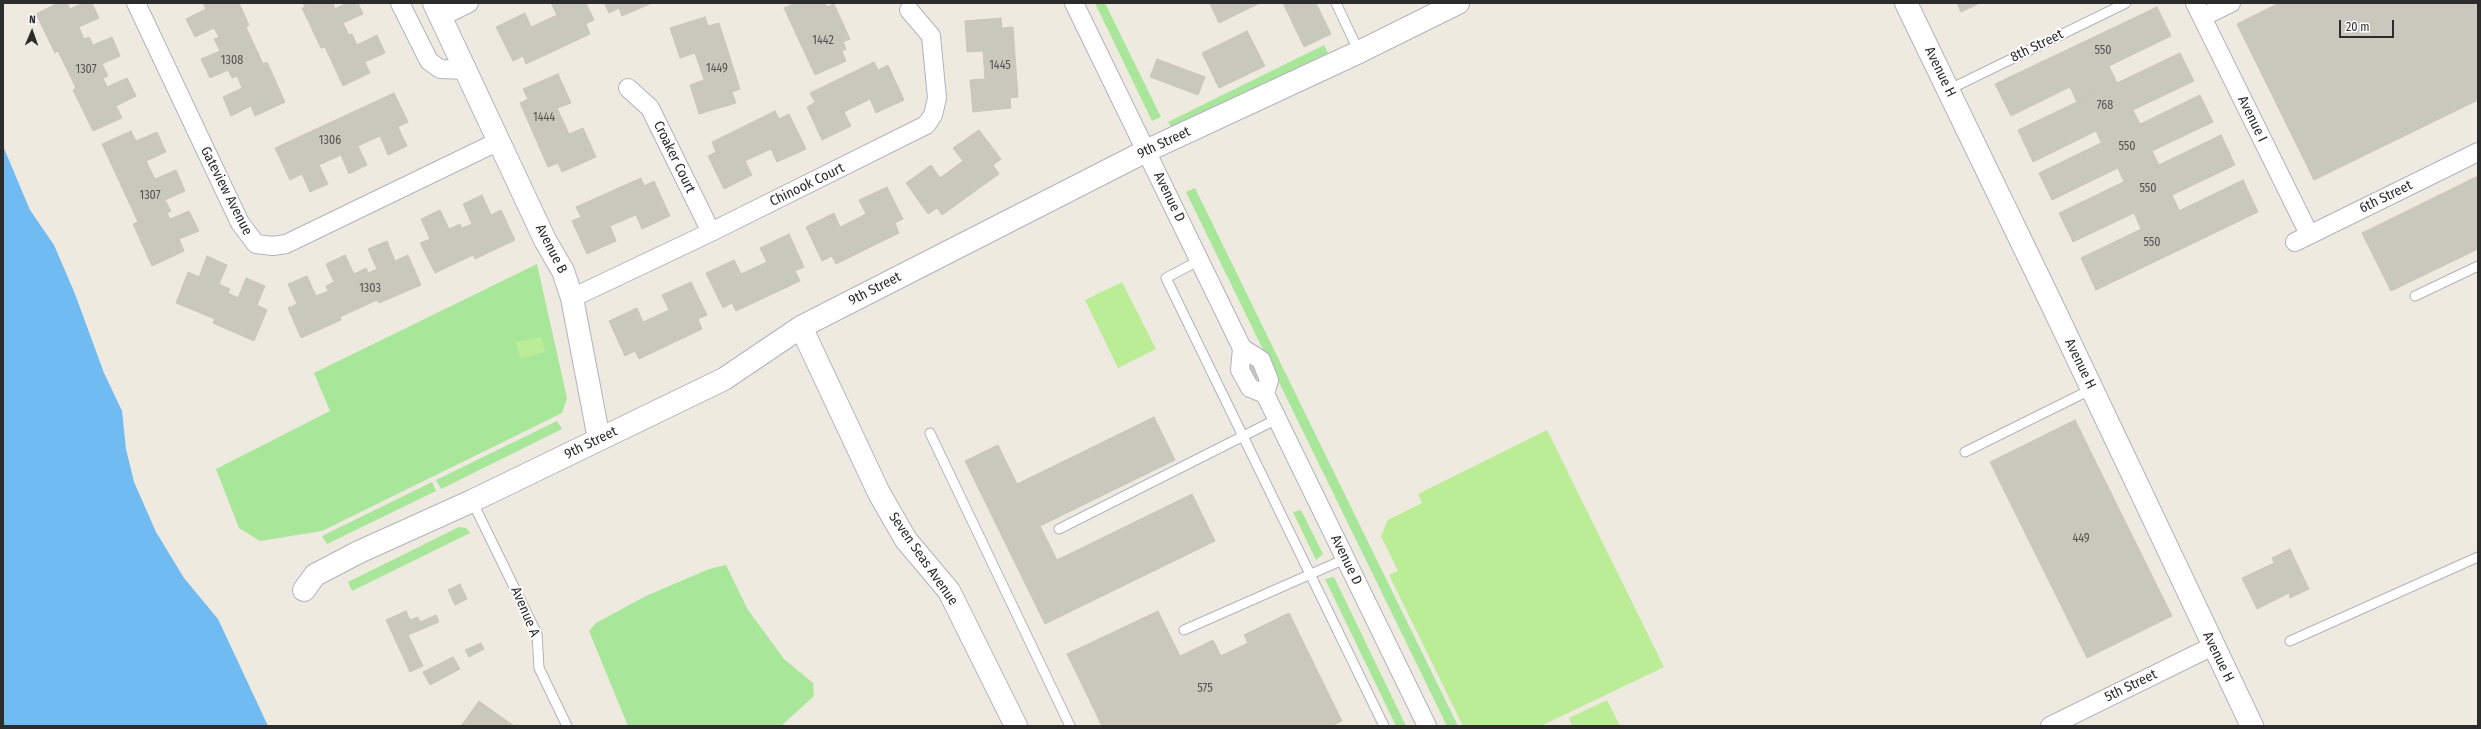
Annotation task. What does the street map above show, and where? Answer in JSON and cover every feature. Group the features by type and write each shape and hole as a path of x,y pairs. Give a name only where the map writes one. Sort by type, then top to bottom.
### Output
{"street":[{"name":"Gateview Avenue","path":"136,3 240,223 256,244 273,246 286,244 499,141"},
{"path":"400,3 429,61 440,69 466,70"},
{"path":"438,10 469,3"},
{"name":"Avenue D","path":"1074,3 1242,348 1261,360 1269,380 1265,394 1427,726"},
{"name":"9th Street","path":"304,590 315,575 359,552 472,501 724,379 801,327 1146,151 1359,52 1458,3"},
{"name":"Avenue H","path":"1906,3 2252,726"},
{"path":"2199,10 2231,3"},
{"name":"Avenue B","path":"438,10 545,240 564,271 572,298 599,439"},
{"name":"Chinook Court","path":"572,298 711,232 926,125 933,116 937,98 931,36 909,10"},
{"name":"Avenue I","path":"2199,10 2302,238"},
{"name":"Croaker Court","path":"628,88 650,108 711,232"},
{"name":"6th Street","path":"2302,238 2478,152"},
{"name":"Seven Seas Avenue","path":"801,327 879,493 906,540 949,591 1012,724"},
{"name":"5th Street","path":"2054,725 2213,646"}],"lane":[{"path":"1336,3 1359,52"},
{"name":"8th Street","path":"1948,90 2126,3"},
{"path":"1200,260 1166,278 1384,726"},
{"path":"2416,296 2478,266"},
{"path":"1965,452 2092,389"},
{"path":"1059,529 1277,419"},
{"path":"930,433 1070,726"},
{"name":"Avenue A","path":"472,501 537,634 539,668 567,726"},
{"path":"2290,641 2478,557"},
{"path":"1184,630 1345,559"}],"green space":[{"path":"1095,3 1105,3 1161,117 1152,121"},
{"path":"1324,45 1328,53 1171,127 1168,122"},
{"path":"1195,188 1458,726 1447,726 1186,192"},
{"path":"537,264 567,398 562,413 322,531 260,541 239,528 216,469 330,411 314,373"},
{"path":"1122,282 1156,349 1118,368 1085,300"},
{"path":"541,337 545,352 520,359 516,342"},
{"path":"557,421 562,429 441,489 436,480"},
{"path":"1547,430 1664,667 1541,726 1463,726 1389,575 1398,571 1381,536 1388,520 1422,503 1418,494"},
{"path":"432,482 436,491 327,544 322,536"},
{"path":"1301,510 1323,554 1316,560 1293,512"},
{"path":"459,527 466,528 470,533 352,591 348,582"},
{"path":"726,565 748,610 784,659 813,683 814,696 781,726 628,726 589,631 596,623 646,596 709,569"},
{"path":"1334,577 1406,726 1396,726 1325,579"},
{"path":"1607,700 1620,726 1572,726 1569,718"}],"water":[{"path":"3,92 185,542 297,726 3,726"}],"pier":[{"path":"3,90 127,365 165,491 187,541 244,624 299,726 268,726 218,619 184,578 156,532 134,482 126,449 122,411 104,373 75,294 54,245 30,210 3,146"}],"building":[{"path":"58,3 67,3 70,9 83,3 92,3 99,18 79,27 84,39 89,37 93,45 112,37 120,56 102,64 108,76 103,78 107,87 127,78 136,96 116,106 122,118 93,131 73,90 76,88 58,51 55,53 36,14"},
{"path":"203,3 239,3 249,25 246,27 263,64 267,62 285,102 255,116 251,106 231,116 223,97 242,88 237,76 232,78 228,70 210,78 201,59 220,51 214,39 219,37 214,28 195,37 186,19 206,9"},
{"path":"303,3 333,3 335,9 347,3 358,3 363,14 343,23 349,35 352,34 357,45 377,35 385,53 365,62 370,73 343,86 325,47 321,48 302,8 305,7"},
{"path":"551,3 586,3 594,20 586,24 590,34 526,64 523,56 513,61 496,27 525,13 531,27 557,15"},
{"path":"604,3 652,3 622,16 619,8 609,13"},
{"path":"796,3 825,3 827,7 834,4 850,39 843,42 846,49 842,51 846,61 815,75 784,8"},
{"path":"1260,3 1219,23 1210,4"},
{"path":"1283,3 1316,3 1331,34 1304,47"},
{"path":"1957,3 1980,3 1961,12"},
{"path":"2279,3 2478,3 2478,100 2314,180 2237,24"},
{"path":"2157,7 2171,36 2109,66 2117,83 2077,102 2070,87 2011,116 1995,84"},
{"path":"705,17 708,26 719,23 740,89 732,92 736,103 699,114 690,85 704,80 695,53 680,58 670,28"},
{"path":"1001,18 1002,28 1013,27 1018,97 1010,98 1011,108 973,112 970,80 985,79 983,51 967,52 965,21"},
{"path":"1247,31 1265,66 1219,88 1202,53"},
{"path":"2180,53 2194,81 2133,110 2140,124 2101,142 2096,131 2033,162 2018,130"},
{"path":"1157,59 1205,77 1198,95 1150,77"},
{"path":"874,62 878,70 888,65 904,100 876,113 870,99 844,112 851,126 822,140 807,107 815,102 810,93"},
{"path":"558,74 571,103 557,108 569,134 583,128 596,157 562,172 558,163 548,167 520,103 528,99 523,89"},
{"path":"394,93 408,122 398,127 407,146 388,155 380,136 358,146 367,165 349,174 341,155 319,165 328,184 310,192 302,174 290,180 275,148"},
{"path":"2200,95 2213,122 2152,151 2159,165 2124,182 2118,168 2052,200 2039,173"},
{"path":"775,111 779,119 789,114 806,149 777,162 771,149 745,161 752,175 724,189 708,156 716,152 712,142"},
{"path":"979,130 1001,159 993,165 999,174 942,215 937,208 928,214 906,183 931,165 940,178 963,161 953,148"},
{"path":"131,131 136,141 157,132 166,152 146,161 155,179 176,170 185,191 165,200 171,211 167,213 170,219 189,211 199,231 179,239 184,251 152,266 133,224 138,222 102,144"},
{"path":"2221,135 2235,165 2172,195 2179,210 2141,229 2134,213 2073,242 2059,213"},
{"path":"2478,176 2478,249 2391,291 2362,233"},
{"path":"641,178 644,186 654,181 670,216 642,229 636,215 610,226 616,241 587,254 572,221 581,217 576,207"},
{"path":"2243,180 2258,212 2096,290 2081,258"},
{"path":"887,187 903,219 895,223 899,233 836,264 832,256 822,261 806,227 834,213 840,227 866,214 859,200"},
{"path":"482,195 491,215 501,210 515,240 475,259 473,255 435,273 420,243 430,239 421,219 440,210 449,229 460,224 462,228 472,224 463,204"},
{"path":"789,234 804,267 795,271 800,281 736,311 732,303 723,308 706,273 734,260 741,274 767,262 760,248"},
{"path":"387,241 395,261 408,255 421,285 379,303 377,300 340,317 341,320 301,338 288,308 297,304 288,284 307,276 316,296 328,291 326,286 334,282 326,264 345,255 354,274 366,268 368,273 377,269 368,249"},
{"path":"207,256 227,265 219,284 230,289 228,293 238,298 246,278 265,286 257,305 267,310 254,341 213,323 215,319 176,303 188,272 199,277"},
{"path":"691,282 707,315 698,319 702,329 639,359 635,351 625,356 609,321 637,308 643,322 669,310 662,295"},
{"path":"1255,361 1262,376 1252,381 1245,366"},
{"path":"1154,417 1175,460 1040,526 1057,560 1192,494 1215,541 1045,624 965,461 998,445 1017,484"},
{"path":"2075,420 2172,616 2087,658 1990,462"},
{"path":"2290,549 2309,589 2290,598 2289,593 2257,609 2242,578 2274,563 2272,558"},
{"path":"460,584 467,599 455,605 448,590"},
{"path":"406,611 410,620 418,617 420,622 436,615 439,622 408,635 423,666 410,672 386,620"},
{"path":"1158,611 1180,656 1213,640 1221,656 1248,643 1244,635 1289,613 1342,721 1331,726 1102,726 1067,654"},
{"path":"481,643 484,649 469,657 465,650"},
{"path":"453,657 460,669 430,685 423,672"},
{"path":"479,701 514,726 461,726"}]}
